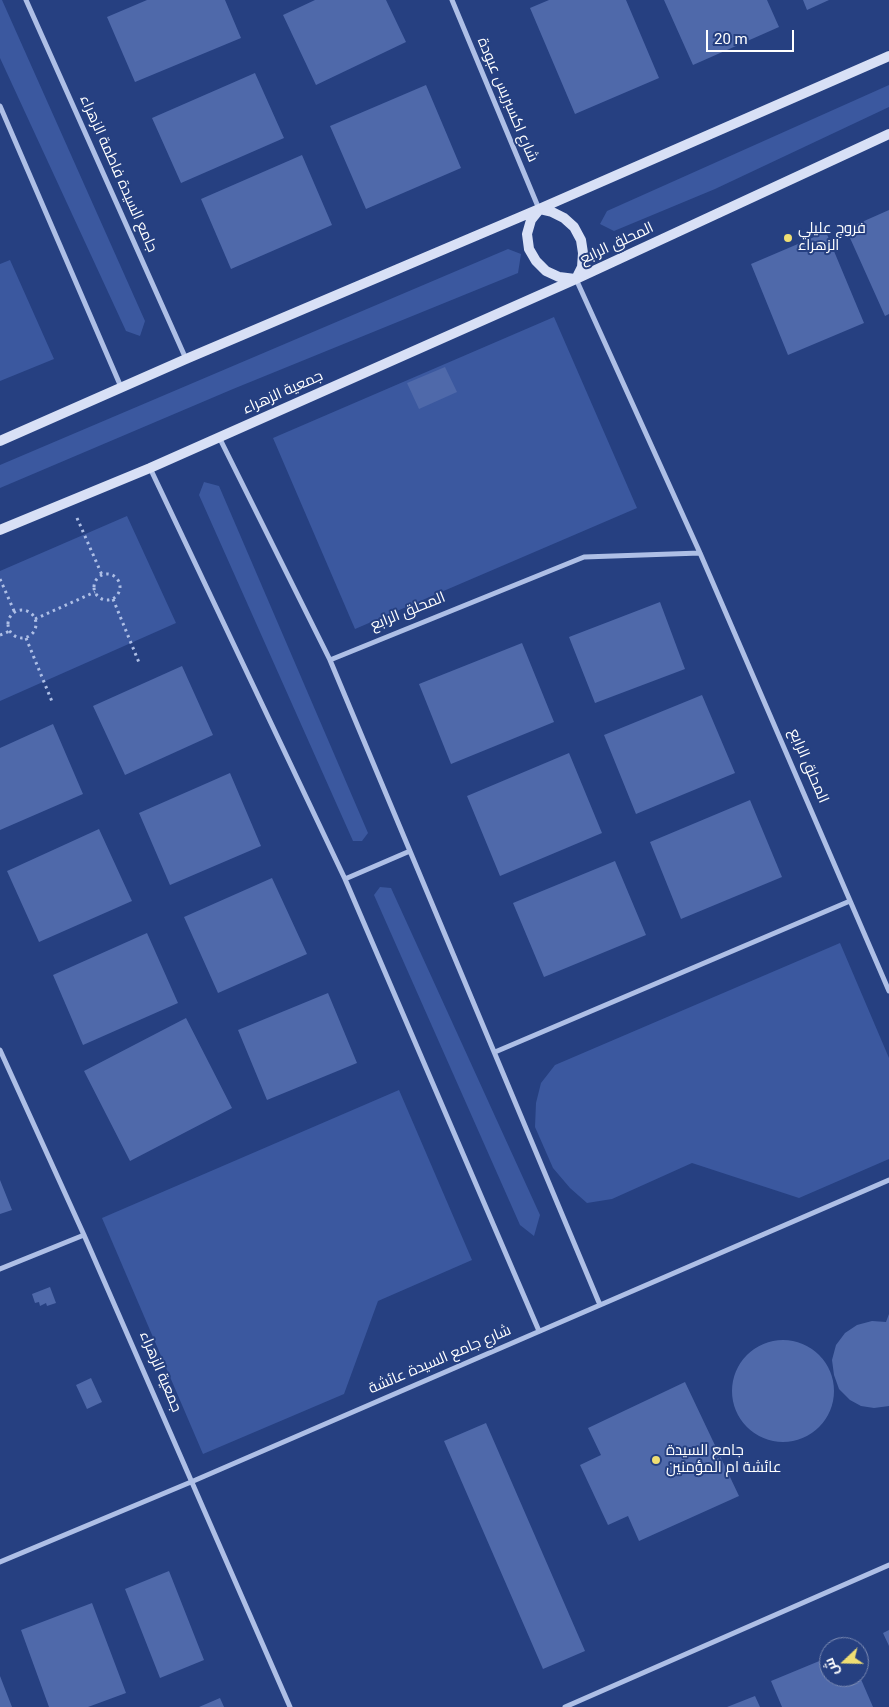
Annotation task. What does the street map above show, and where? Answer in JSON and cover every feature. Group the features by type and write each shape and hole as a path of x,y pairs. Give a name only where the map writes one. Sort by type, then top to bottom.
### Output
{"street":[{"name":"جامع السيدة فاطمة الزهراء","path":"26,0 186,359"},
{"name":"شارع اكسبريس عبودة","path":"452,0 539,210"},
{"path":"0,441 186,359 539,210 889,56"},
{"path":"0,106 121,387"},
{"name":"المحلق الرابع","path":"889,134 576,279 700,553 889,991"},
{"path":"539,210 552,212 564,218 574,227 581,240 583,253 582,267 576,279 559,277 546,271 536,261 529,248 527,234 531,220 539,210"},
{"name":"جمعية الزهراء","path":"0,530 150,468 576,279"},
{"path":"219,437 330,660 600,1305"},
{"path":"150,468 345,879 539,1331"},
{"name":"المحلق الرابع","path":"330,660 584,557 700,553"},
{"path":"345,879 410,851"},
{"path":"495,1052 850,901"},
{"name":"جمعية الزهراء","path":"0,1050 84,1235 290,1707"},
{"name":"شارع جامع السيدة عائشة","path":"0,1562 191,1482 889,1180"},
{"path":"0,1269 84,1235"},
{"path":"565,1707 889,1566"}],"path":[{"path":"70,501 102,575"},
{"path":"112,574 119,580 121,588 117,596 110,600 101,598 95,592 94,583 102,575 112,574"},
{"path":"0,579 15,613"},
{"path":"35,619 95,592"},
{"path":"113,598 140,665"},
{"path":"25,610 29,612 37,623 35,631 26,638 19,638 10,631 8,623 15,613 25,610"},
{"path":"0,635 10,631"},
{"path":"26,638 53,704"}],"shaded area":[{"path":"0,0 2,0 145,321 140,336 126,331 0,58"},
{"path":"889,85 889,107 715,189 614,231 600,224 607,211"},
{"path":"508,249 521,254 518,273 233,389 0,488 0,465"},
{"path":"10,260 54,359 0,381 0,264"},
{"path":"554,317 637,508 355,629 273,438"},
{"path":"204,482 219,486 368,833 362,841 353,841 199,495"},
{"path":"127,516 176,623 0,701 0,571"},
{"path":"380,887 391,888 540,1215 534,1236 520,1225 374,895"},
{"path":"840,943 889,1058 889,1159 799,1198 692,1163 612,1199 587,1203 570,1188 553,1168 535,1127 536,1103 541,1083 555,1065"},
{"path":"399,1090 472,1260 378,1301 344,1394 203,1454 102,1218"}],"building":[{"path":"147,0 225,0 241,38 135,82 107,17"},
{"path":"315,0 386,0 406,42 316,85 283,15"},
{"path":"549,0 626,0 659,78 575,114 530,8"},
{"path":"664,0 767,0 779,27 693,65"},
{"path":"803,0 829,0 807,10"},
{"path":"255,73 284,138 181,183 152,118"},
{"path":"426,85 461,168 366,209 330,126"},
{"path":"302,155 332,225 231,269 201,199"},
{"path":"889,210 889,314 885,316 846,229"},
{"path":"826,232 864,323 788,355 751,264"},
{"path":"445,367 457,392 419,409 407,383"},
{"path":"660,602 685,669 595,703 569,637"},
{"path":"522,643 554,722 451,764 419,684"},
{"path":"182,666 213,735 125,775 93,706"},
{"path":"702,695 735,773 636,814 604,735"},
{"path":"53,724 83,794 0,830 0,748"},
{"path":"569,753 602,833 500,876 467,796"},
{"path":"230,773 261,846 170,885 139,813"},
{"path":"750,800 782,877 681,919 650,842"},
{"path":"99,829 132,901 39,942 7,871"},
{"path":"615,861 646,935 544,977 513,903"},
{"path":"272,878 307,954 218,993 184,917"},
{"path":"147,933 178,1003 83,1045 53,975"},
{"path":"328,993 357,1063 267,1100 238,1030"},
{"path":"186,1018 232,1108 130,1161 84,1071"},
{"path":"0,1180 12,1210 0,1214"},
{"path":"50,1287 56,1303 47,1306 46,1303 40,1306 39,1302 35,1303 32,1294"},
{"path":"889,1314 889,1406 874,1408 861,1406 850,1400 839,1389 834,1375 832,1360 836,1345 845,1333 857,1325 872,1321 886,1322"},
{"path":"783,1340 803,1344 819,1355 830,1371 834,1391 830,1411 819,1427 803,1438 783,1442 763,1438 747,1427 736,1411 732,1391 736,1371 747,1355 763,1344"},
{"path":"91,1378 102,1402 87,1409 76,1385"},
{"name":"جامع السيدة عائشة ام المؤمنين","path":"685,1382 739,1496 639,1541 628,1516 608,1525 580,1465 601,1455 588,1428"},
{"path":"486,1423 585,1651 543,1669 444,1441"},
{"path":"169,1571 204,1660 160,1678 125,1589"},
{"path":"92,1603 126,1693 88,1707 49,1707 21,1630"},
{"path":"889,1630 889,1646 883,1633"},
{"path":"819,1661 819,1687 864,1687 873,1707 782,1707 771,1681"},
{"path":"0,1676 12,1707 0,1707"},
{"path":"755,1696 760,1707 727,1707"},
{"path":"220,1698 224,1707 199,1707"}],"place":[{"name":"فروج عليلي الزهراء","path":"788,238"},
{"name":"جامع السيدة عائشة ام المؤمنين","path":"656,1460"}]}
